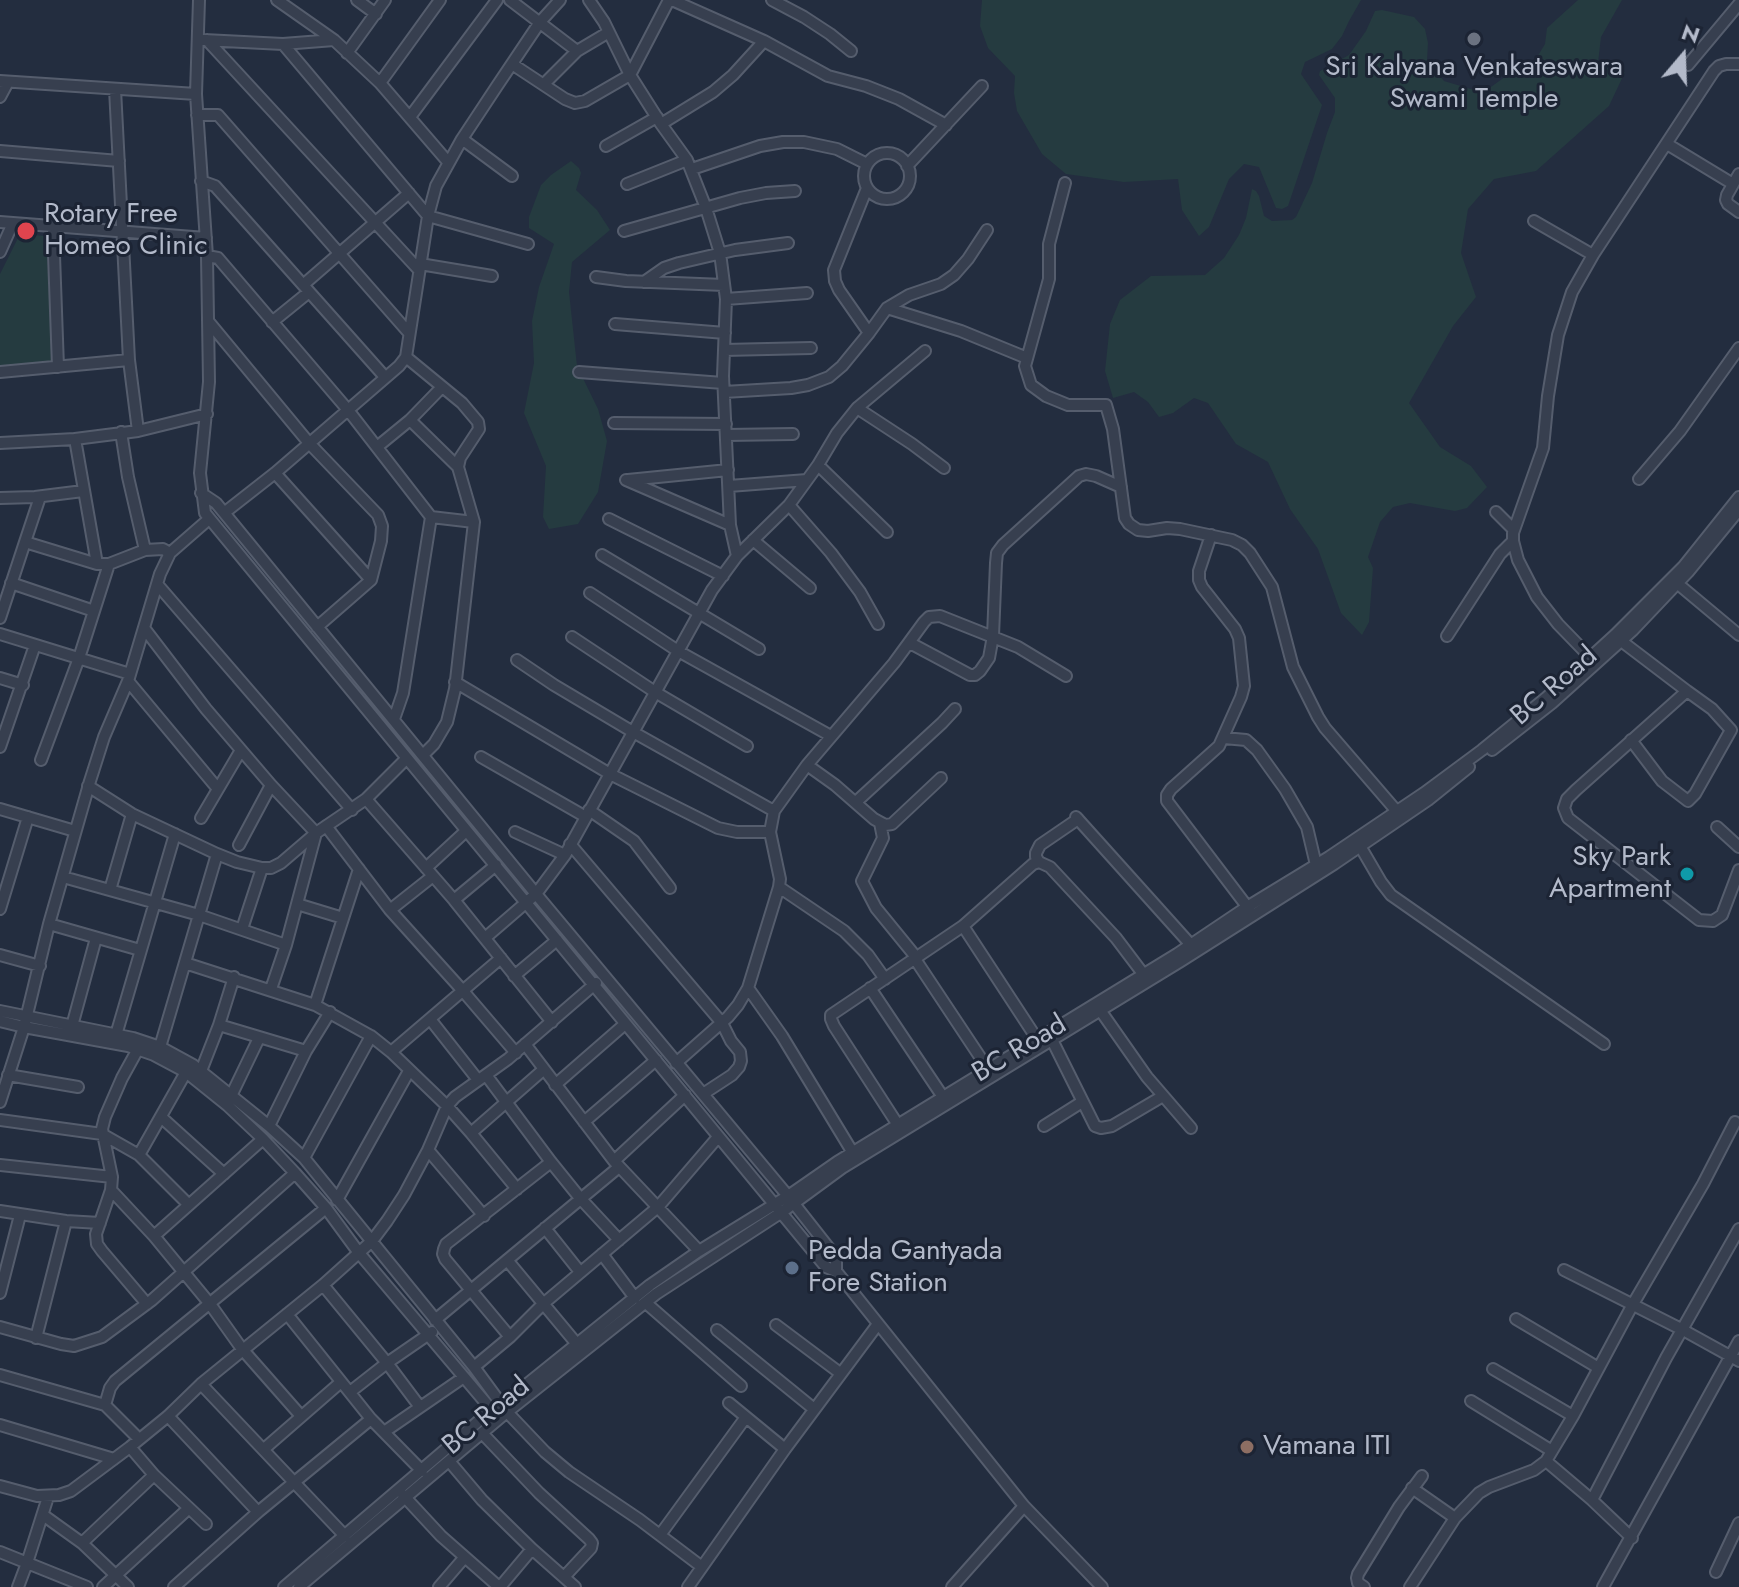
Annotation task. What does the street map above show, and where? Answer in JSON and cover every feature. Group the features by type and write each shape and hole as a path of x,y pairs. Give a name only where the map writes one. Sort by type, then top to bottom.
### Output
{"street":[{"path":"199,0 202,40 196,94 207,256 209,382 201,454 201,493 205,513 826,1267 836,1271 1024,1506 1102,1587"},
{"path":"277,0 334,40 380,83 448,162"},
{"path":"357,0 376,14"},
{"path":"347,53 385,0"},
{"path":"380,83 440,0"},
{"path":"410,117 497,0"},
{"path":"510,0 577,51"},
{"path":"224,513 275,473 406,357 428,216 436,186 462,139 540,22 560,0"},
{"path":"589,0 630,75 689,164 720,253 726,299 724,388 730,525 737,556"},
{"path":"512,64 575,103 585,101 630,75 671,0 764,41 828,76 899,99 946,125"},
{"path":"772,0 817,25 851,51"},
{"path":"1688,65 1739,4"},
{"path":"544,84 577,51 609,32"},
{"path":"202,40 283,44 334,40"},
{"path":"202,40 420,267 492,276"},
{"path":"606,146 713,92 764,41"},
{"path":"283,44 428,216 528,244"},
{"path":"1447,636 1513,535 1543,448 1548,396 1561,325 1572,292 1714,71 1726,64 1739,64"},
{"path":"0,97 4,81 196,94"},
{"path":"907,166 982,86"},
{"path":"115,89 129,360 138,431"},
{"path":"197,115 218,115 409,333"},
{"path":"462,139 512,176"},
{"path":"627,184 689,164 783,142 804,142 837,149 867,164"},
{"path":"1667,144 1736,179 1726,200 1739,212"},
{"path":"0,151 119,161"},
{"path":"890,153 903,160 910,173 907,188 894,198 879,198 872,194 863,175 867,164 876,156 890,153"},
{"path":"201,181 215,186 385,377"},
{"path":"1065,183 1049,244 1049,279 1025,366 1031,385 1046,396 1068,405 1106,405 1113,429 1125,518 1129,524 1138,530 1180,529 1232,540 1250,553 1272,587 1293,667 1318,717 1399,814"},
{"path":"867,188 834,270 839,290 869,333"},
{"path":"624,231 740,198 795,191"},
{"path":"272,322 339,253 409,193"},
{"path":"1534,221 1593,255"},
{"path":"0,222 206,238"},
{"path":"0,252 13,223"},
{"path":"53,227 58,367"},
{"path":"579,372 724,388 808,385 829,377 842,366 887,308 954,275 987,230"},
{"path":"644,282 664,268 720,253 788,243"},
{"path":"207,256 218,258 348,410 431,517 474,522"},
{"path":"596,277 724,285"},
{"path":"726,299 807,293"},
{"path":"887,308 961,331 1027,358"},
{"path":"208,321 309,443 378,515 382,526 371,580 317,627"},
{"path":"615,324 725,333"},
{"path":"724,350 811,348"},
{"path":"1639,479 1680,431 1739,348"},
{"path":"485,938 536,894 568,849 699,612 737,556 789,505 857,408 925,351"},
{"path":"406,357 462,403 478,422 479,429 465,448 458,467 474,522 455,682 447,722 434,744 423,755"},
{"path":"0,372 129,360"},
{"path":"377,447 410,420 442,387"},
{"path":"857,408 944,468"},
{"path":"0,443 75,439 138,431 207,414"},
{"path":"410,420 458,467"},
{"path":"614,423 793,434"},
{"path":"121,432 145,550"},
{"path":"41,760 94,611 103,564 83,491 75,439"},
{"path":"818,465 887,532"},
{"path":"728,470 626,480 730,525"},
{"path":"275,473 371,580"},
{"path":"910,643 975,675 989,658 997,553 1003,545 1079,476 1096,476 1121,487"},
{"path":"729,486 807,480"},
{"path":"0,498 83,491"},
{"path":"201,493 216,503 791,1199 836,1257 836,1271"},
{"path":"0,618 40,497"},
{"name":"BC Road","path":"284,1587 402,1494 422,1471 500,1411 505,1402 576,1343 699,1251 778,1208 853,1153 1037,1039 1141,979 1399,814 1428,800 1552,703 1683,567 1739,497"},
{"path":"789,505 831,553 860,592 878,624"},
{"name":"BC Road","path":"791,1199 1100,1010 1191,945 1360,846 1546,698 1678,584 1739,510"},
{"path":"1496,512 1513,535 1518,560 1537,597 1590,657"},
{"path":"394,719 403,693 431,517"},
{"path":"0,1102 25,1022 75,831 104,737 129,677 157,584 170,553 209,519"},
{"path":"609,519 723,576"},
{"path":"1211,535 1199,580 1239,638 1244,686 1224,738 1214,752 1171,789 1167,801 1250,910"},
{"path":"753,540 810,588"},
{"path":"25,542 103,564 145,550 163,549 170,553"},
{"path":"602,555 759,649"},
{"path":"11,583 94,611"},
{"path":"157,584 352,810"},
{"path":"1678,584 1739,635"},
{"path":"590,593 678,651 831,736"},
{"path":"676,1063 722,1023 748,988 779,887 770,832 774,811 807,765 894,663 924,622 935,615 993,636 1066,676"},
{"path":"144,628 206,709 316,833"},
{"path":"0,634 129,677 218,789"},
{"path":"572,637 655,692 747,746"},
{"path":"1617,638 1712,709 1731,730 1688,801 1662,781 1631,740"},
{"path":"0,747 3,730 23,685 35,645"},
{"path":"517,660 633,732 774,811"},
{"path":"0,678 23,685"},
{"path":"455,682 610,774 718,828 737,832 770,832"},
{"path":"1687,691 1567,799 1564,808 1568,818 1699,920 1713,921 1722,915 1739,870"},
{"path":"856,802 955,709"},
{"path":"1224,738 1246,740 1252,744 1271,770 1307,827 1316,865"},
{"path":"201,818 241,750"},
{"path":"481,757 634,841 670,888"},
{"path":"91,779 132,814 237,862 271,868 366,799 406,759"},
{"path":"807,765 880,823 892,824 941,778"},
{"path":"239,845 271,785"},
{"path":"366,799 454,900 552,1022"},
{"path":"0,809 75,831"},
{"path":"110,890 132,814"},
{"path":"0,909 28,817"},
{"path":"1141,979 1116,938 1050,867 1036,857 1040,845 1077,818 1191,945"},
{"path":"880,823 883,838 862,881 876,908 916,957 988,1069"},
{"path":"326,826 390,910 516,1053"},
{"path":"1717,827 1739,847"},
{"path":"390,910 430,872 466,831"},
{"path":"515,832 568,849 637,921 722,1023 740,1052 741,1061 732,1075 703,1094"},
{"path":"271,989 316,833"},
{"path":"116,1035 175,834"},
{"path":"1360,846 1391,895 1604,1044"},
{"path":"160,1047 217,854"},
{"path":"898,1125 831,1019 834,1011 963,926 1039,862"},
{"path":"454,900 496,865"},
{"path":"242,929 262,868"},
{"path":"315,1005 359,869"},
{"path":"63,877 154,901 286,945"},
{"path":"779,887 844,931 868,955 885,979"},
{"path":"297,904 343,918"},
{"path":"49,924 140,950"},
{"path":"963,926 1037,1039"},
{"path":"72,1026 96,938"},
{"path":"514,976 557,940"},
{"path":"0,955 40,966"},
{"path":"391,1052 501,958"},
{"path":"185,963 315,1005 371,1036 447,1106 517,1189"},
{"path":"201,1071 234,977"},
{"path":"0,1486 48,1497 71,1491 168,1416 201,1384 372,1241 428,1150 447,1106 455,1097 516,1053 594,984 606,978"},
{"path":"748,988 782,1036 853,1153"},
{"path":"870,988 943,1097"},
{"path":"1100,1010 1147,1077 1191,1128"},
{"path":"0,1011 25,1022 138,1049 186,1072 227,1105 295,1173 464,1377 569,1472 702,1567"},
{"path":"269,1126 306,1051 330,1012"},
{"path":"430,1019 508,1103 580,1198 619,1240"},
{"path":"0,1021 72,1026 133,1038 160,1047 201,1071 304,1158 474,1367 500,1411"},
{"path":"555,1085 625,1024"},
{"path":"219,1025 306,1051"},
{"path":"304,1158 371,1036"},
{"path":"231,1096 259,1038"},
{"path":"1052,1040 1095,1126 1112,1126 1163,1096"},
{"path":"525,1044 616,1164 699,1251"},
{"path":"138,1049 105,1117 102,1134 112,1177 111,1190 96,1234 97,1244 147,1304"},
{"path":"584,1122 656,1060"},
{"path":"471,1133 543,1070"},
{"path":"337,1200 409,1071"},
{"path":"139,1155 186,1072"},
{"path":"8,1075 78,1087"},
{"path":"350,1392 428,1335 472,1291 580,1198 685,1095"},
{"path":"1044,1126 1082,1102"},
{"path":"161,1117 224,1174"},
{"path":"0,1120 102,1134 139,1155 188,1204"},
{"path":"1410,1587 1455,1518 1479,1493 1534,1470 1549,1456 1735,1122"},
{"path":"474,1367 658,1207 718,1137"},
{"path":"154,1236 263,1139"},
{"path":"428,1150 484,1216"},
{"path":"510,1337 445,1259 444,1249 446,1244 551,1162"},
{"path":"0,1165 112,1177"},
{"path":"0,1327 74,1346 102,1337 147,1304 295,1173"},
{"path":"111,1190 154,1236 210,1304 242,1349 301,1416"},
{"path":"105,1405 115,1381 326,1208"},
{"path":"299,1587 402,1494 482,1433 500,1411 656,1294 778,1208"},
{"path":"0,1211 100,1223"},
{"path":"0,1293 20,1215"},
{"path":"36,1338 66,1221"},
{"path":"545,1228 580,1272"},
{"path":"1592,1500 1666,1358 1739,1229"},
{"path":"602,1254 635,1298"},
{"path":"507,1260 576,1343"},
{"path":"1564,1270 1735,1359"},
{"path":"323,1285 420,1407"},
{"path":"646,1303 741,1386"},
{"path":"287,1314 371,1419 422,1471"},
{"path":"1516,1319 1597,1367"},
{"path":"688,1587 878,1324"},
{"path":"776,1325 840,1373"},
{"path":"717,1330 814,1409"},
{"path":"1603,1587 1735,1359 1739,1341"},
{"path":"1493,1369 1573,1416"},
{"path":"0,1375 105,1405 139,1439"},
{"path":"384,1432 464,1377"},
{"path":"264,1449 341,1382"},
{"path":"201,1384 345,1536"},
{"path":"1471,1401 1549,1456 1632,1538"},
{"path":"729,1403 785,1449"},
{"path":"168,1416 258,1512"},
{"path":"660,1535 746,1417"},
{"path":"174,1587 258,1512 371,1419"},
{"path":"0,1425 114,1459"},
{"path":"482,1433 592,1543 564,1577"},
{"path":"130,1447 154,1475 206,1524"},
{"path":"449,1461 482,1500 575,1587"},
{"path":"82,1543 154,1475"},
{"path":"1364,1587 1358,1583 1358,1574 1422,1476"},
{"path":"1412,1488 1455,1518"},
{"path":"402,1494 464,1558 500,1587 532,1549"},
{"path":"18,1587 48,1497"},
{"path":"952,1587 1024,1506"},
{"path":"103,1587 188,1509"},
{"path":"43,1515 82,1543 128,1587"},
{"path":"1716,1572 1739,1523"},
{"path":"0,1552 87,1587"},
{"path":"439,1587 464,1558"}],"green space":[{"path":"982,0 1361,0 1332,49 1305,62 1301,74 1322,105 1288,206 1276,208 1259,167 1244,164 1229,179 1209,227 1199,236 1182,210 1178,179 1124,182 1066,174 1042,154 1017,111 1015,76 988,48 980,26"},
{"path":"1578,0 1622,0 1601,37 1598,63 1625,72 1609,106 1536,171 1494,179 1468,209 1461,253 1476,297 1453,326 1409,403 1440,447 1471,466 1487,487 1467,508 1455,511 1410,503 1393,507 1380,522 1368,557 1373,568 1369,622 1362,635 1341,613 1318,549 1290,509 1268,462 1236,444 1208,403 1194,398 1173,413 1159,417 1148,402 1134,392 1113,398 1105,371 1110,324 1120,300 1151,276 1205,275 1224,258 1246,218 1252,189 1259,196 1264,216 1272,221 1296,217 1312,183 1335,112 1335,98 1319,75 1320,71 1349,55 1366,31 1375,11 1414,17 1425,29 1427,61 1444,81 1474,90 1488,89 1509,74 1533,64 1545,44 1547,28"},
{"path":"571,161 581,173 576,190 597,210 610,230 572,262 569,292 577,366 598,409 607,441 598,492 578,524 549,529 543,517 546,466 524,413 534,363 532,321 539,287 554,244 529,228 529,217 541,185"},
{"path":"20,234 46,236 53,363 0,371 0,274"}],"place":[{"name":"Sri Kalyana Venkateswara Swami Temple","path":"1474,39"},
{"name":"Rotary Free Homeo Clinic","path":"26,231"},
{"name":"Sky Park Apartment","path":"1687,874"},
{"name":"Pedda Gantyada Fore Station","path":"792,1268"},
{"name":"Vamana ITI","path":"1247,1447"}]}
